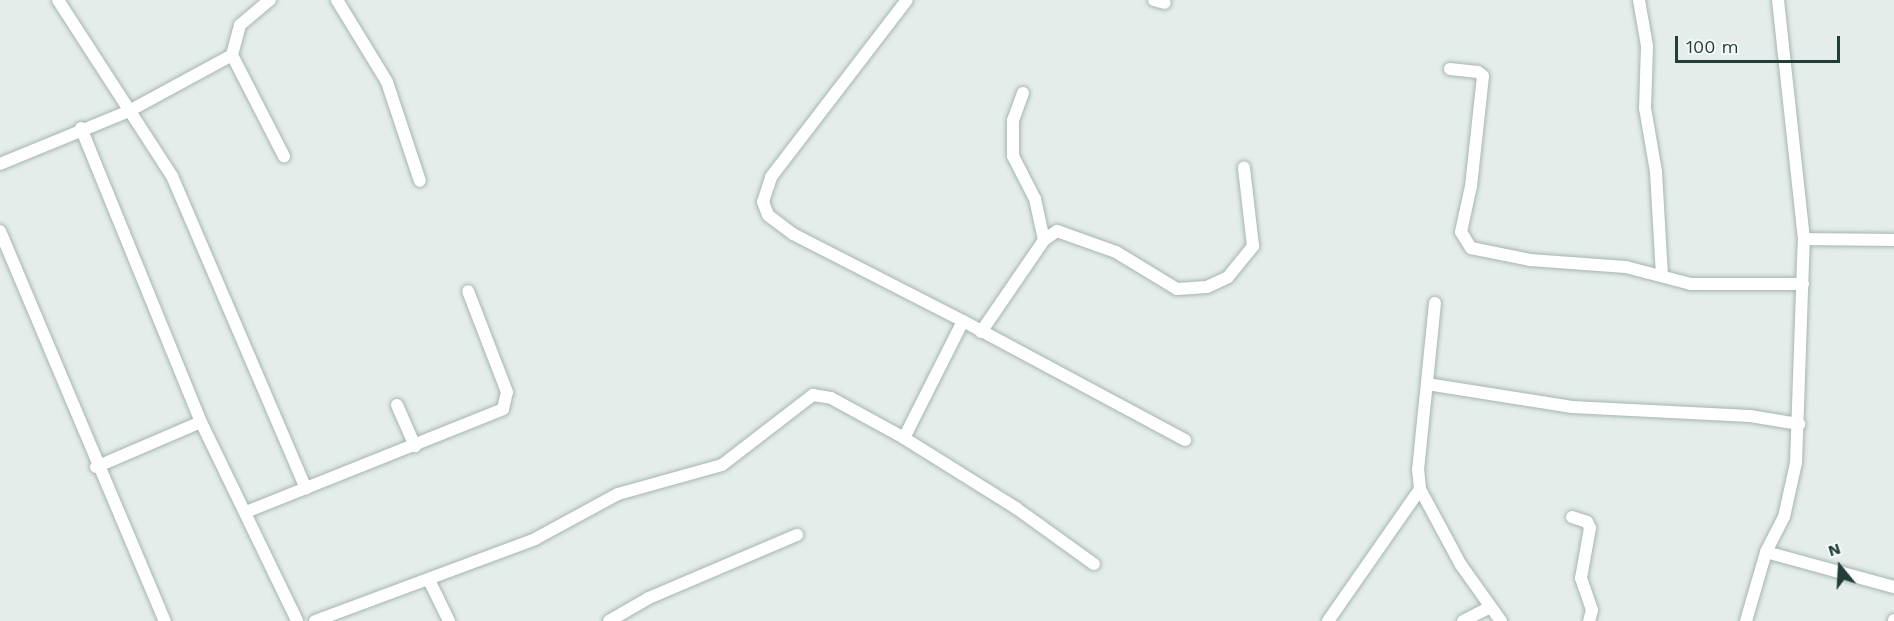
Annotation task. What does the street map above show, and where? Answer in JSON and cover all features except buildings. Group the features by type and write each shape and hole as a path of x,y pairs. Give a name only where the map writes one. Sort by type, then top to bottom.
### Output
{"street":[{"path":"58,0 172,176 306,489"},
{"path":"270,0 240,25 232,55 284,156"},
{"path":"337,0 387,82 420,181"},
{"path":"907,0 771,177 763,202 768,215 793,234 963,321 1185,440"},
{"path":"1639,0 1647,46 1645,108 1656,172 1662,275"},
{"path":"1746,621 1766,552 1784,517 1799,423 1804,239 1778,0"},
{"path":"0,164 81,128 129,111 232,55"},
{"path":"1450,69 1483,76 1471,186 1461,232 1464,242 1471,248 1530,260 1626,267 1691,284 1803,284"},
{"path":"1023,93 1013,120 1013,156 1035,199 1044,240"},
{"path":"81,128 201,422 297,621"},
{"path":"981,332 1044,240 1065,230 1116,252 1177,289 1207,287 1228,278 1253,246 1244,168"},
{"path":"0,231 96,467 165,621"},
{"path":"1804,239 1894,240"},
{"path":"246,512 492,416 506,401 468,291"},
{"path":"1435,303 1420,489 1431,516 1489,608 1501,621"},
{"path":"904,438 963,321"},
{"path":"1427,384 1572,407 1738,415 1799,423"},
{"path":"315,621 535,539 618,494 722,465 813,395 831,398 904,438 1016,508 1094,564"},
{"path":"397,405 415,446"},
{"path":"96,467 201,422"},
{"path":"1328,621 1420,489"},
{"path":"1572,517 1587,522 1590,528 1581,578 1592,610 1589,621"},
{"path":"609,621 649,597 797,535"},
{"path":"1766,552 1894,587"},
{"path":"429,579 449,621"},
{"path":"1462,621 1489,608"}]}
